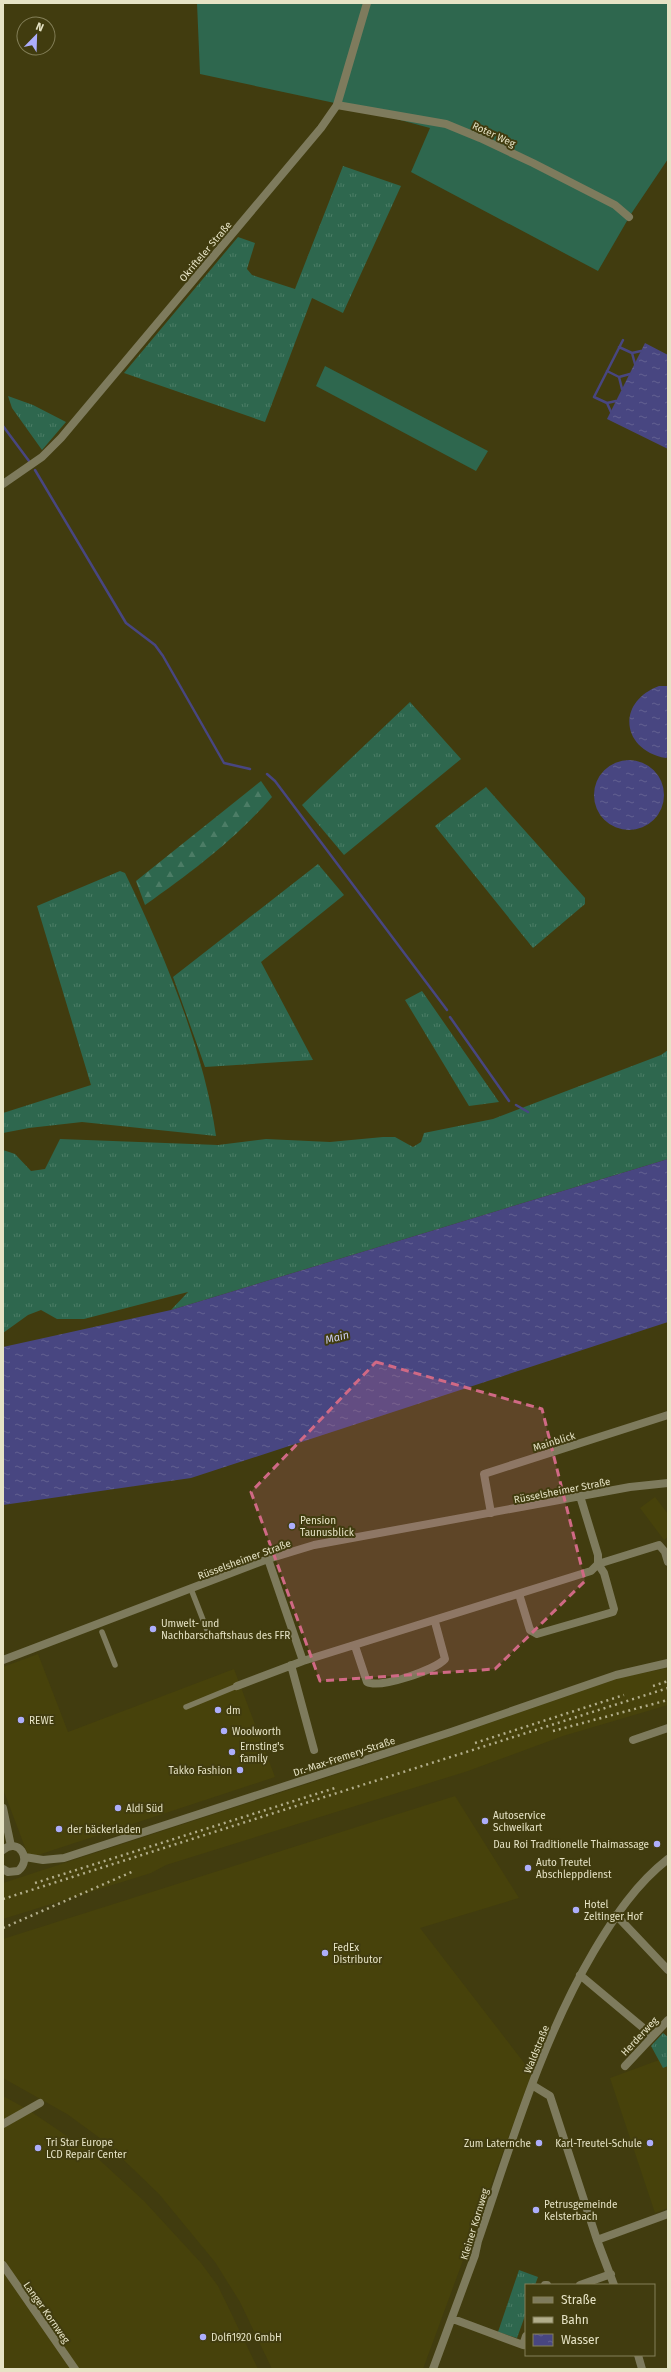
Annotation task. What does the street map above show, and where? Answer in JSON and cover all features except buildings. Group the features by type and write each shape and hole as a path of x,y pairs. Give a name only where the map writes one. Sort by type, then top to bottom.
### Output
{"street":[{"name":"Okrifteler Straße","path":"6,482 42,457 61,438 304,148 336,104 367,3"},
{"name":"Roter Weg","path":"336,104 446,124 480,138 615,205 629,217"},
{"name":"Mainblick","path":"491,1513 484,1474 668,1415"},
{"name":"Rüsselsheimer Straße","path":"3,1660 268,1559 314,1545 630,1487 667,1484"},
{"path":"519,1594 530,1630 537,1634 613,1612 614,1609 604,1573 598,1564 598,1555 580,1496"},
{"path":"186,1707 291,1665 435,1622 591,1571 598,1564 659,1545 665,1552 668,1562"},
{"path":"268,1559 303,1661"},
{"path":"191,1589 207,1630"},
{"path":"354,1646 367,1682 378,1684 412,1675 439,1665 445,1659 435,1622"},
{"path":"102,1632 115,1665"},
{"name":"Dr.-Max-Fremery-Straße","path":"25,1857 43,1860 64,1858 451,1732 616,1675 668,1663"},
{"path":"291,1665 314,1750"},
{"path":"633,1740 668,1728"},
{"path":"3,1808 11,1846"},
{"path":"3,1850 11,1846 20,1848 25,1857 25,1863 18,1871 8,1872 3,1869"},
{"name":"Waldstraße","path":"614,2284 597,2240 550,2096 532,2085 562,2011 580,1975 616,1915 638,1887 668,1859"},
{"path":"616,1915 668,1970"},
{"path":"580,1975 654,2036"},
{"name":"Herderweg","path":"625,2066 668,2020"},
{"name":"Kleiner Kornweg","path":"433,2369 453,2319 475,2255 478,2241 532,2085"},
{"path":"3,2124 40,2103"},
{"path":"597,2240 668,2214"},
{"name":"Langer Kornweg","path":"3,2266 74,2369"},
{"path":"583,2284 610,2274"},
{"path":"453,2319 523,2345 525,2339"},
{"path":"638,2356 642,2369"}],"highlighted area":[{"path":"376,1362 542,1409 585,1581 495,1669 320,1681 251,1492"}],"shaded area":[{"path":"655,1497 668,1514 668,1537 664,1540 640,1508"},
{"path":"38,1654 68,1732 234,1669 275,1777 29,1858 3,1789 3,1667"},
{"path":"668,1668 668,1705 563,1736 468,1771 166,1865 151,1873 3,1919 3,1883 393,1756 622,1677"},
{"path":"455,1796 519,1898 420,1928 532,2073 423,2369 272,2369 240,2302 215,2262 159,2194 104,2141 67,2114 3,2078 3,1939"},
{"name":"Karl-Treutel-Schule","path":"659,2060 663,2068 668,2066 668,2208 655,2213 610,2078"},
{"path":"3,2096 27,2109 92,2153 144,2201 201,2263 218,2286 258,2369 3,2369"}],"green space":[{"path":"197,3 668,3 668,159 631,214 598,271 411,172 430,128 344,105 200,74"},
{"path":"343,166 401,186 343,313 312,298 265,422 124,373 238,237 255,243 247,269 252,275 295,289"},
{"path":"325,366 488,451 476,471 316,386"},
{"path":"8,396 33,405 66,422 42,450 12,408"},
{"path":"410,702 461,759 344,855 302,805"},
{"path":"261,781 272,797 242,828 212,855 145,905 136,881"},
{"path":"486,787 585,898 585,904 533,948 435,826"},
{"path":"318,864 344,895 261,962 313,1060 205,1067 173,977"},
{"path":"120,871 125,873 154,935 192,1035 202,1069 216,1136 82,1122 29,1128 3,1133 3,1113 91,1085 37,906"},
{"path":"422,991 499,1102 469,1106 405,1000"},
{"path":"668,1050 668,1159 171,1310 188,1292 84,1319 57,1319 41,1310 28,1315 3,1333 3,1150 15,1154 31,1171 45,1169 60,1139 218,1145 266,1139 330,1142 395,1137 413,1147 421,1142 424,1133 493,1119 661,1055"},
{"path":"663,2033 668,2037 668,2066 663,2068 651,2046"},
{"path":"519,2270 538,2277 535,2284 525,2284 525,2316 517,2338 498,2332"}],"water":[{"path":"645,343 668,355 668,449 607,419"},
{"path":"659,686 668,686 668,757 666,758 651,753 640,746 633,736 630,725 630,714 636,703 645,693"},
{"path":"629,760 642,763 654,770 661,782 664,795 661,808 654,820 642,827 629,830 616,827 604,820 597,808 594,795 597,782 604,770 616,763"},
{"name":"Main","path":"668,1159 668,1322 191,1478 3,1505 3,1347 171,1310"}],"waterway":[{"path":"616,401 607,403 594,397 623,340"},
{"path":"619,347 632,353 641,351"},
{"path":"632,353 635,364"},
{"path":"607,371 619,377 630,374"},
{"path":"619,377 622,389"},
{"path":"607,403 611,412"},
{"path":"3,426 29,461"},
{"path":"35,470 126,623 155,645 163,656 224,763 250,769"},
{"path":"267,774 275,781 447,1010"},
{"path":"450,1017 509,1101"},
{"path":"516,1105 528,1112"}],"railway":[{"path":"653,1686 668,1681"},
{"path":"3,1899 668,1688"},
{"path":"475,1743 624,1695"},
{"path":"553,1731 668,1700"},
{"path":"35,1883 335,1788"},
{"path":"3,1928 134,1871"}],"place":[{"name":"Pension Taunusblick","path":"292,1526"},
{"name":"Umwelt- und Nachbarschaftshaus des FFR","path":"153,1629"},
{"name":"dm","path":"218,1710"},
{"name":"REWE","path":"21,1720"},
{"name":"Woolworth","path":"224,1731"},
{"name":"Ernsting's family","path":"232,1752"},
{"name":"Takko Fashion","path":"240,1770"},
{"name":"Aldi Süd","path":"118,1808"},
{"name":"Autoservice Schweikart","path":"485,1821"},
{"name":"der bäckerladen","path":"59,1829"},
{"name":"Dau Roi Traditionelle Thaimassage","path":"657,1844"},
{"name":"Auto Treutel Abschleppdienst","path":"528,1868"},
{"name":"Hotel Zeltinger Hof","path":"576,1910"},
{"name":"FedEx Distributor","path":"325,1953"},
{"name":"Zum Laternche","path":"539,2143"},
{"name":"Karl-Treutel-Schule","path":"650,2143"},
{"name":"Tri Star Europe LCD Repair Center","path":"38,2148"},
{"name":"Petrusgemeinde Kelsterbach","path":"536,2210"},
{"name":"Dolfi1920 GmbH","path":"203,2337"}]}
